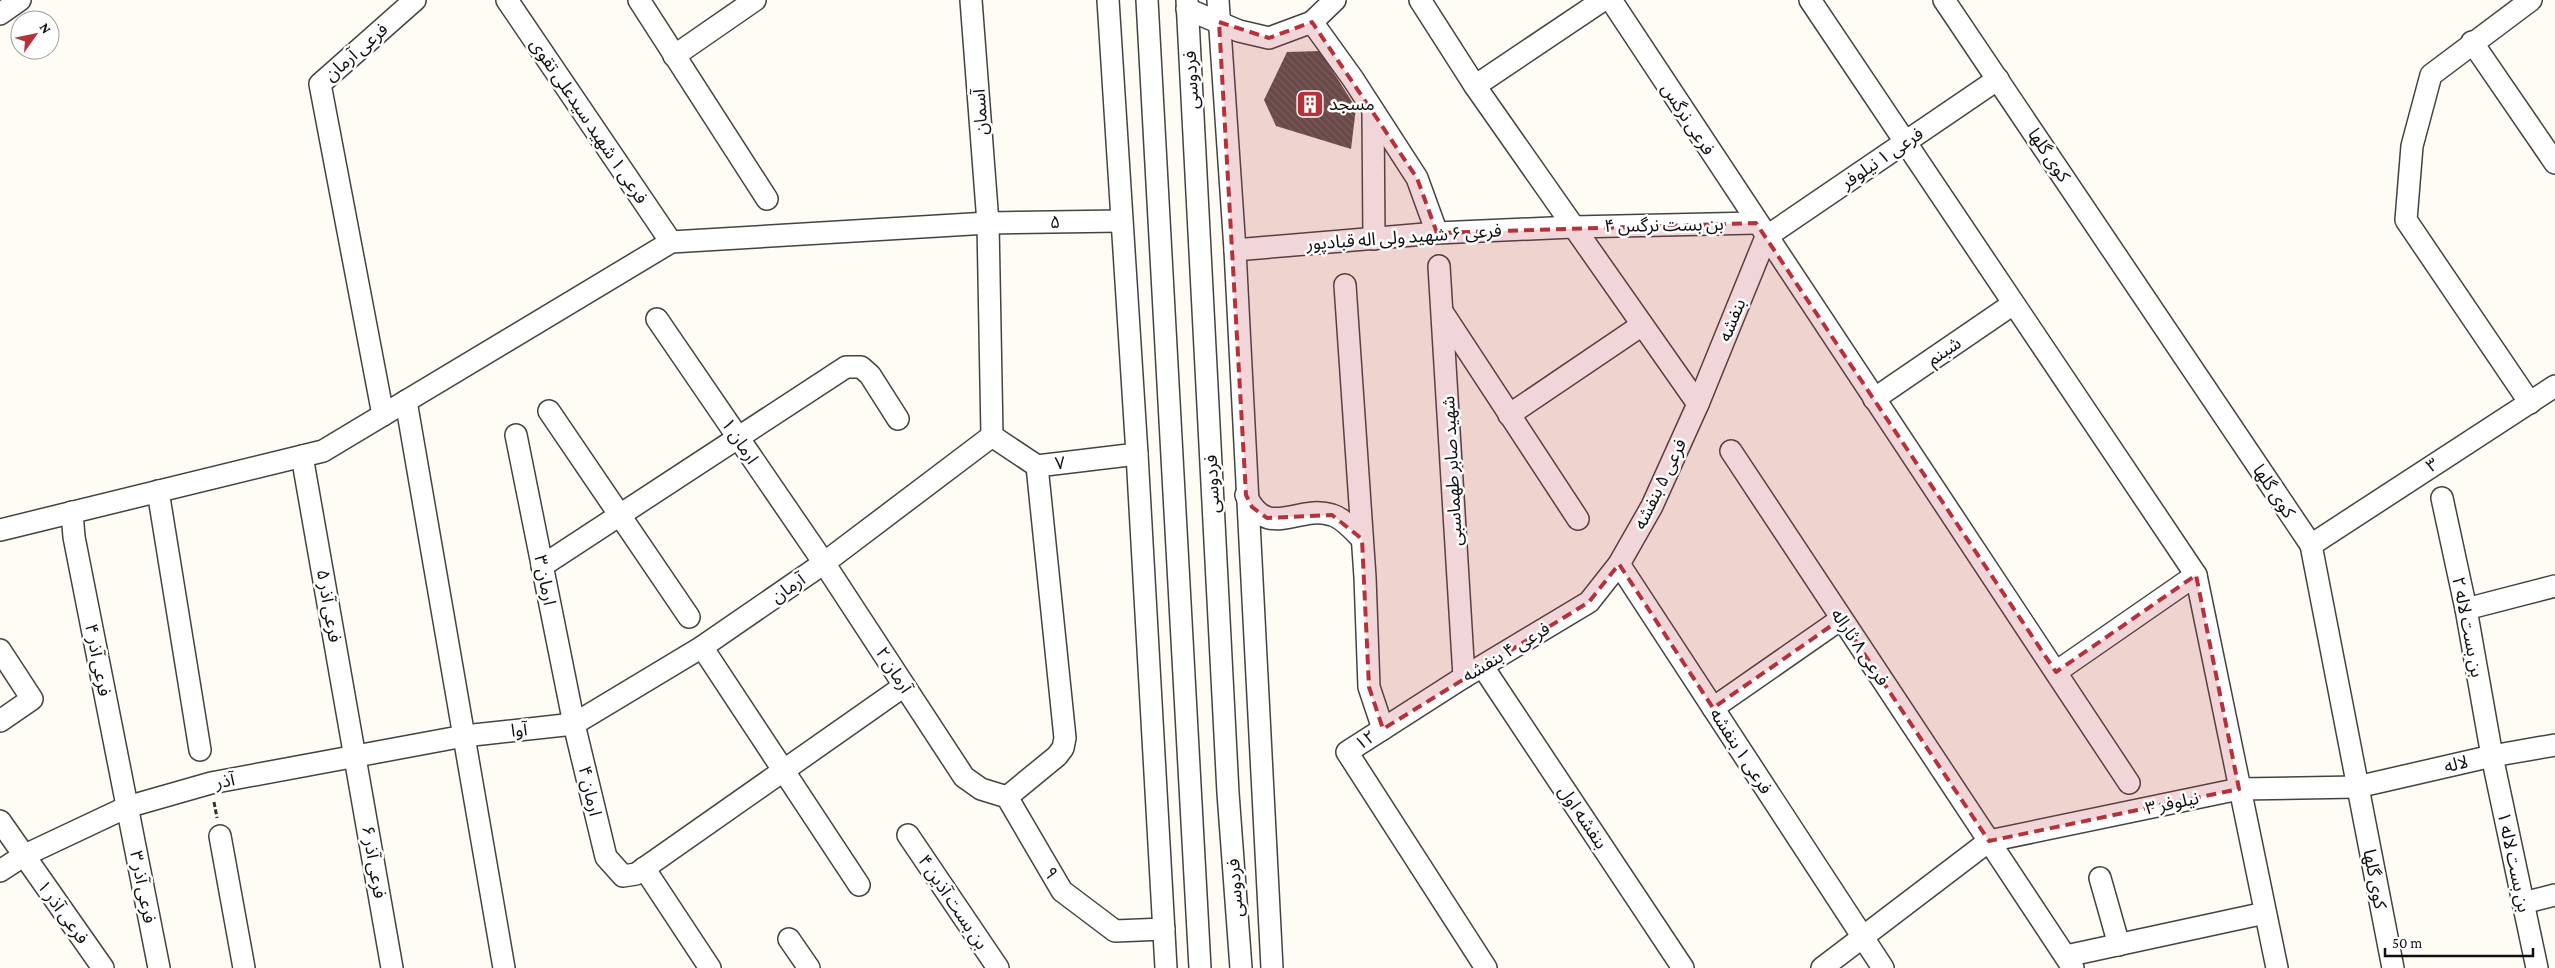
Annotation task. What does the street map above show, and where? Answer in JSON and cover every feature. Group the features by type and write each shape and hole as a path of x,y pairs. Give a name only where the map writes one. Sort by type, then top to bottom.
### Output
{"street":[{"path":"0,14 20,0"},
{"name":"فرعی آرمان","path":"383,415 320,84 415,0"},
{"name":"فرعی ۱ شهید سیدعلی تقوی","path":"507,0 670,242"},
{"path":"639,0 767,199"},
{"path":"674,56 755,0"},
{"name":"آسمان","path":"971,0 988,223 992,436"},
{"path":"1108,0 1137,454 1166,968"},
{"path":"1147,0 1200,968"},
{"path":"1218,0 1235,250 1246,494 1272,968"},
{"path":"1187,4 1239,31 1269,38 1312,22 1335,0"},
{"path":"1420,0 1476,86 1573,227 1698,404"},
{"path":"1476,86 1603,0"},
{"name":"فرعی نرگس","path":"1611,0 1761,230 2129,784"},
{"path":"1810,0 2196,575 2277,968"},
{"name":"کوی گلها","path":"1944,0 2311,545 2393,968"},
{"path":"2530,403 2406,220 2412,146 2431,75 2472,42 2531,0"},
{"name":"فردوسی","path":"1187,4 1228,793 1240,968"},
{"path":"1312,22 1417,178 1437,233"},
{"path":"2472,42 2555,163"},
{"name":"فرعی ۱ نیلوفر","path":"1761,230 1905,142 1998,79"},
{"path":"1373,110 1374,239"},
{"name":"۵","path":"670,242 988,223 1121,221"},
{"name":"بن بست نرگس ۴","path":"1573,227 1761,230"},
{"name":"فرعی ۶ شهید ولی اله قبادپور","path":"1235,250 1437,233 1573,227"},
{"name":"بنفشه","path":"1698,404 1761,230"},
{"path":"0,530 323,451 670,242"},
{"name":"شهید صابر طهماسبی","path":"1439,266 1464,677"},
{"path":"1345,285 1362,539 1369,687 1383,729"},
{"name":"شبنم","path":"1874,398 2014,304"},
{"path":"1442,312 1578,520"},
{"name":"ارمان ۱","path":"657,320 824,563"},
{"path":"1510,415 1642,325"},
{"path":"1206,356 1240,356"},
{"path":"542,566 846,368 861,367 870,375 898,419"},
{"name":"۳","path":"2311,545 2437,461 2555,386"},
{"path":"406,401 504,968"},
{"name":"فرعی ۵ بنفشه","path":"1619,564 1652,506 1698,404"},
{"path":"549,411 690,617"},
{"name":"ارمان ۳","path":"516,435 574,724"},
{"name":"۷","path":"992,436 1037,466 1137,454"},
{"name":"آرمان","path":"574,724 702,647 824,563 992,436"},
{"name":"فرعی ۸ ثاراله","path":"1731,452 2070,962"},
{"name":"فرعی آذر ۵","path":"302,456 355,756"},
{"path":"1007,797 1057,756 1065,738 1037,466"},
{"path":"158,491 200,750"},
{"path":"1246,494 1252,507 1266,518 1277,519 1312,514 1332,515 1346,523 1362,539"},
{"name":"بن بست لاله ۲","path":"2442,498 2466,608 2492,756"},
{"name":"فرعی آذر ۴","path":"72,512 74,537 127,806"},
{"name":"آرمان ۲","path":"824,563 964,777 981,789 1007,797"},
{"name":"فرعی ۴ بنفشه","path":"1383,729 1464,677 1589,602 1619,564"},
{"name":"فرعی ۱ بنفشه","path":"1619,564 1883,968"},
{"path":"2056,672 2196,575"},
{"path":"2466,608 2555,586"},
{"path":"1713,708 1841,619"},
{"path":"702,647 859,885"},
{"path":"0,650 32,699 0,721"},
{"name":"بنفشه اول","path":"1483,667 1683,968"},
{"path":"710,968 644,868 904,686"},
{"name":"آوا","path":"464,736 574,724"},
{"name":"ارمان ۴","path":"574,724 606,857 623,876 636,874 644,868"},
{"name":"۱۲","path":"1383,729 1347,752 1486,968"},
{"name":"آذر","path":"0,871 23,856 127,806 211,783 464,736"},
{"name":"لاله","path":"2357,787 2492,756 2555,745"},
{"name":"فرعی آذر ۶","path":"355,756 392,968"},
{"name":"بن بست لاله ۱","path":"2492,756 2537,968"},
{"name":"نیلوفر ۳","path":"1989,841 2239,789 2357,787"},
{"name":"۹","path":"1007,797 1062,892 1115,931 1164,929"},
{"name":"فرعی آذر ۳","path":"127,806 159,968"},
{"name":"فرعی آذر ۱","path":"0,821 103,968"},
{"path":"220,836 244,968"},
{"name":"بن بست آذین ۴","path":"908,836 998,968"},
{"path":"1822,968 1864,938 1989,841"},
{"path":"2100,878 2119,945"},
{"path":"2523,903 2555,896"},
{"path":"2070,962 2119,945 2265,913"},
{"path":"789,939 809,968"}],"path":[{"path":"211,783 220,836"}],"highlighted area":[{"path":"1219,22 1269,38 1312,22 1417,178 1437,233 1756,223 2056,672 2196,575 2239,789 1989,841 1841,619 1713,708 1619,564 1589,602 1383,729 1369,687 1362,539 1332,515 1267,518 1252,507 1246,495"}],"building":[{"name":"مسجد","path":"1320,51 1356,108 1351,149 1276,126 1264,100 1287,52"}],"place":[{"name":"مسجد","path":"1310,104"}]}
